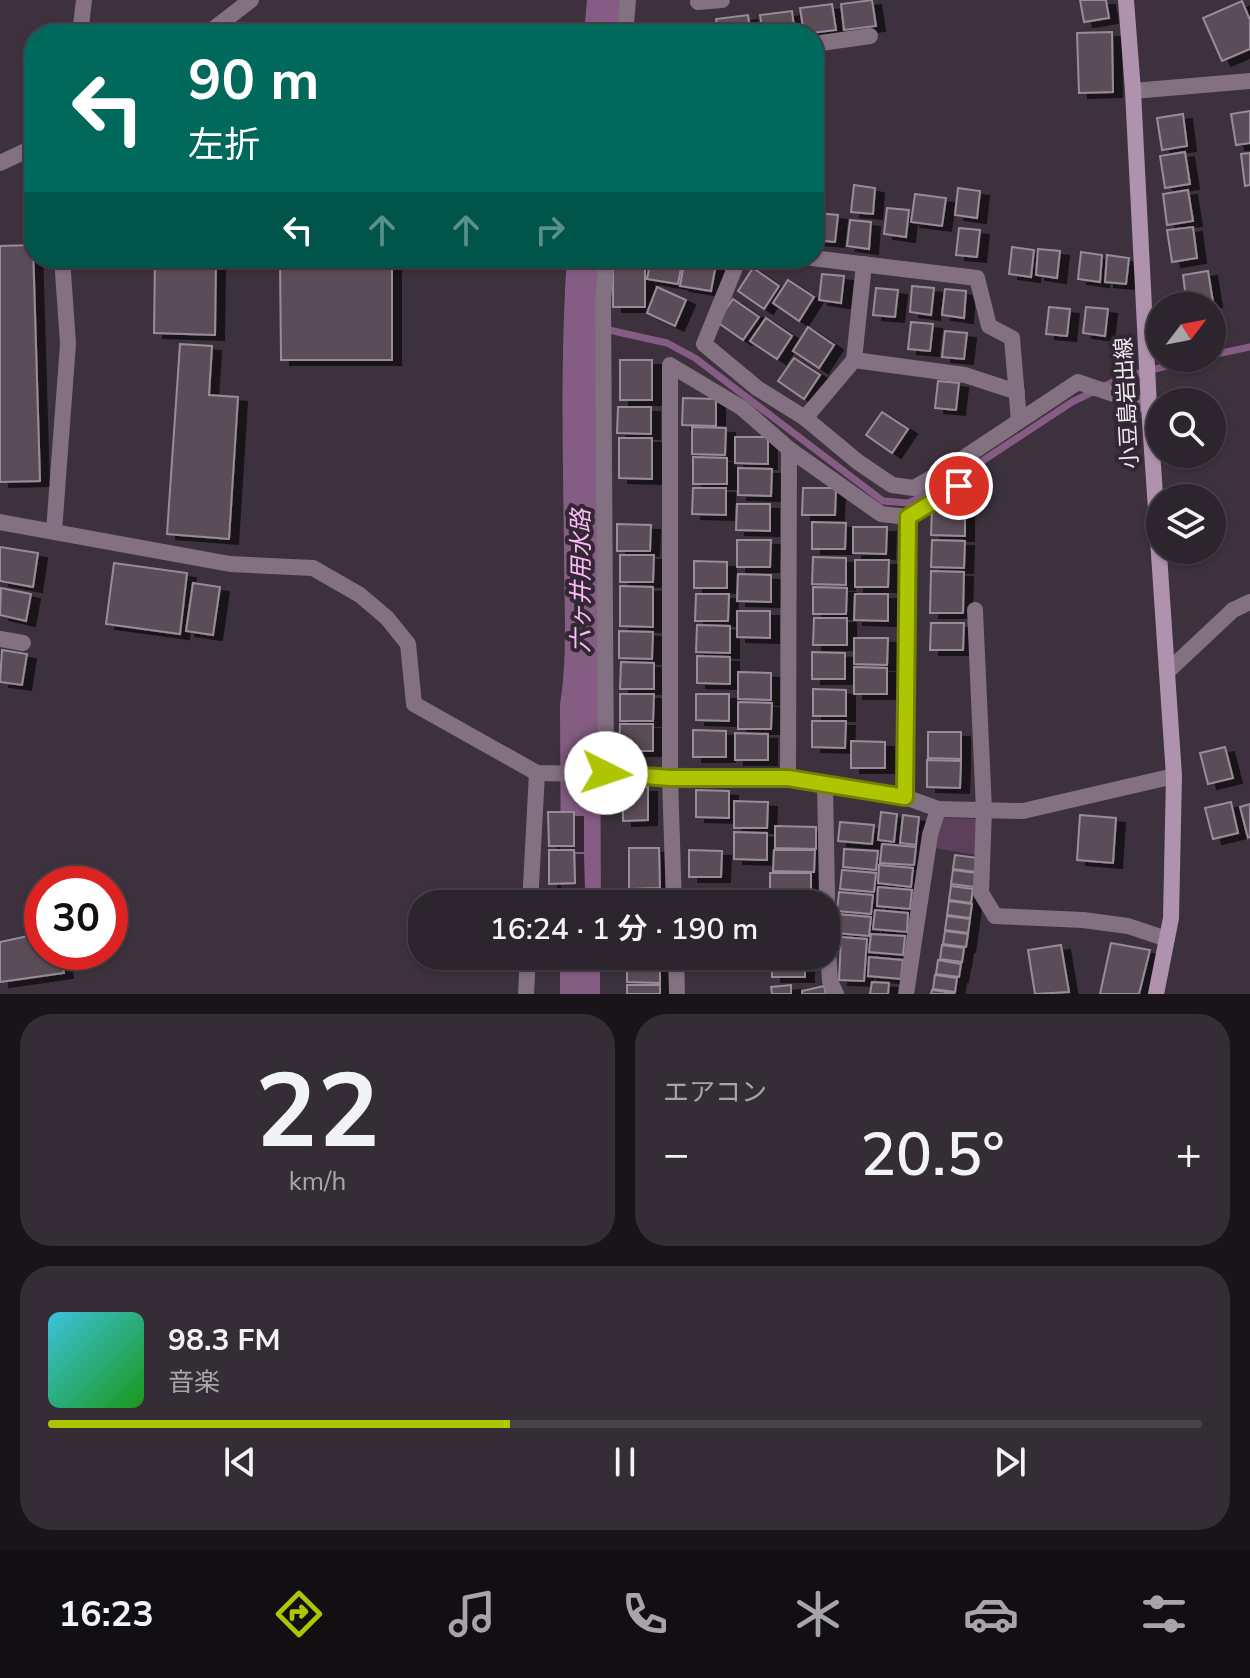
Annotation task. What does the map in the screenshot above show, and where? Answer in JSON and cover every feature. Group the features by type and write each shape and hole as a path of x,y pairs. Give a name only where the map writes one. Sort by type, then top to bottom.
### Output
{"main road":[{"name":"小豆島岩出線","path":"1126,0 1148,388"},
{"name":"小豆島岩出線","path":"1153,468 1174,776 1171,918 1156,994"}],"street":[{"path":"81,24 84,0"},
{"path":"220,24 251,0"},
{"path":"626,24 628,0"},
{"path":"699,0 722,0"},
{"path":"824,43 870,36"},
{"path":"1133,91 1250,81"},
{"path":"0,163 24,152"},
{"path":"824,259 977,278 989,326 1012,338 1019,421"},
{"path":"805,418 854,360 864,264"},
{"path":"54,531 68,344 63,268"},
{"path":"600,773 603,299 606,268"},
{"path":"735,268 704,344 757,388 805,418 858,462 892,485 914,488 1078,382 1146,405"},
{"path":"854,360 965,375 1017,392"},
{"path":"674,890 670,778 670,365 742,408 789,449 881,514 908,517 959,486 956,463"},
{"path":"788,778 789,449"},
{"path":"905,797 908,517"},
{"path":"0,522 230,564 313,568 360,595 387,618 408,644 414,704 541,773 788,778 905,797 938,809 1023,811 1174,776"},
{"path":"1167,672 1233,610 1250,602"},
{"path":"975,610 984,810 981,893 995,916 1083,920 1128,926 1167,939"},
{"path":"0,639 23,643"},
{"path":"531,890 541,773"},
{"path":"825,784 828,950 830,981 836,994"},
{"path":"906,994 930,835 938,809"},
{"path":"526,994 527,970"},
{"path":"676,970 677,994"}],"shaded area":[{"path":"942,818 978,819 976,855 935,848"}],"building":[{"path":"872,0 876,26 844,30 841,4"},
{"path":"1080,0 1106,0 1109,18 1084,22"},
{"path":"1242,1 1250,20 1250,49 1222,61 1203,18"},
{"path":"832,4 836,30 824,32 824,24 802,24 800,8"},
{"path":"792,11 794,24 761,24 760,15"},
{"path":"748,15 749,24 717,24 716,19"},
{"path":"1112,32 1113,92 1079,93 1077,33"},
{"path":"1250,111 1250,143 1236,145 1231,114"},
{"path":"1183,114 1187,146 1162,150 1157,118"},
{"path":"1185,152 1190,184 1165,188 1160,156"},
{"path":"1250,153 1250,185 1245,186 1241,154"},
{"path":"854,185 875,188 873,214 851,212"},
{"path":"958,188 980,191 977,218 955,215"},
{"path":"1188,190 1193,221 1167,225 1163,194"},
{"path":"915,194 946,198 942,226 911,222"},
{"path":"887,208 909,210 906,237 884,234"},
{"path":"824,214 838,215 835,242 824,241"},
{"path":"850,220 871,222 869,249 847,246"},
{"path":"1193,227 1197,258 1172,262 1167,230"},
{"path":"959,228 980,230 977,257 956,255"},
{"path":"24,245 24,268 34,268 40,481 0,482 0,246"},
{"path":"1012,247 1034,250 1031,277 1009,274"},
{"path":"1038,249 1060,251 1057,278 1036,275"},
{"path":"1081,252 1102,255 1100,282 1078,279"},
{"path":"1107,255 1129,258 1126,284 1105,282"},
{"path":"155,268 216,268 215,335 154,333"},
{"path":"280,268 392,268 392,360 281,360"},
{"path":"613,268 645,268 645,307 613,307"},
{"path":"649,268 681,268 678,284 647,279"},
{"path":"683,268 715,268 711,291 680,286"},
{"path":"753,268 779,286 764,309 738,291"},
{"path":"1208,271 1211,292 1185,292 1183,275"},
{"path":"822,274 844,276 841,303 819,300"},
{"path":"788,280 814,297 799,321 773,303"},
{"path":"912,286 934,288 931,315 910,312"},
{"path":"657,287 686,300 675,326 647,313"},
{"path":"876,288 898,290 895,317 873,315"},
{"path":"945,289 966,291 964,318 942,315"},
{"path":"733,299 759,317 743,340 717,322"},
{"path":"1049,307 1070,309 1067,336 1046,334"},
{"path":"1086,307 1108,309 1105,336 1083,333"},
{"path":"766,318 792,336 777,359 750,341"},
{"path":"911,322 933,324 930,351 908,349"},
{"path":"808,327 834,345 819,368 793,351"},
{"path":"945,331 967,333 964,359 942,357"},
{"path":"180,344 212,346 209,395 238,397 229,539 167,534"},
{"path":"794,358 820,375 804,399 778,381"},
{"path":"620,360 652,360 652,400 620,400"},
{"path":"938,381 959,383 956,410 935,408"},
{"path":"683,398 716,399 716,426 682,425"},
{"path":"618,407 651,407 651,434 617,433"},
{"path":"882,412 908,429 892,453 866,435"},
{"path":"692,427 726,428 725,455 692,454"},
{"path":"735,437 768,437 768,464 735,463"},
{"path":"619,438 652,438 652,479 619,478"},
{"path":"693,457 727,458 727,484 693,484"},
{"path":"738,468 772,469 771,496 738,495"},
{"path":"693,488 726,488 726,515 692,514"},
{"path":"803,488 836,488 835,515 802,515"},
{"path":"737,504 770,504 770,531 736,530"},
{"path":"932,509 965,509 965,536 931,535"},
{"path":"812,522 846,523 845,549 812,549"},
{"path":"617,524 651,525 650,551 617,551"},
{"path":"853,527 887,527 886,554 853,553"},
{"path":"737,540 771,540 770,567 737,567"},
{"path":"932,540 965,541 964,568 931,567"},
{"path":"0,547 38,553 33,587 0,581"},
{"path":"620,555 654,555 653,582 620,582"},
{"path":"813,557 846,558 846,585 812,584"},
{"path":"855,560 889,560 888,587 855,587"},
{"path":"694,561 727,562 727,588 694,588"},
{"path":"114,563 187,573 180,634 106,624"},
{"path":"931,571 964,572 963,613 930,613"},
{"path":"738,574 771,575 771,602 737,601"},
{"path":"193,583 220,587 213,635 186,631"},
{"path":"620,586 653,587 653,627 620,626"},
{"path":"813,587 847,588 846,614 813,614"},
{"path":"1,588 31,594 26,621 0,615"},
{"path":"696,594 729,594 728,621 695,621"},
{"path":"855,594 888,594 888,621 854,620"},
{"path":"737,611 770,611 770,638 737,637"},
{"path":"814,618 847,618 847,645 813,645"},
{"path":"931,623 964,623 963,650 930,650"},
{"path":"697,625 730,626 730,653 696,652"},
{"path":"619,631 653,632 652,659 619,658"},
{"path":"854,638 888,638 887,665 854,664"},
{"path":"2,650 27,654 22,685 0,682"},
{"path":"812,652 845,653 845,679 812,679"},
{"path":"697,656 730,657 730,684 697,683"},
{"path":"621,662 654,663 654,689 620,689"},
{"path":"854,667 887,668 887,694 854,694"},
{"path":"738,672 771,673 771,700 738,699"},
{"path":"813,689 846,690 846,716 813,716"},
{"path":"620,694 654,694 653,721 620,721"},
{"path":"696,694 729,694 729,721 696,720"},
{"path":"738,702 772,703 771,729 738,729"},
{"path":"812,721 846,721 845,748 812,747"},
{"path":"620,724 653,724 653,751 619,751"},
{"path":"693,730 726,731 726,757 693,757"},
{"path":"928,732 961,732 961,759 928,758"},
{"path":"735,733 768,734 768,760 735,760"},
{"path":"851,741 885,742 885,768 851,768"},
{"path":"1225,747 1233,778 1208,784 1200,753"},
{"path":"927,760 961,761 960,788 927,787"},
{"path":"623,787 648,787 648,820 623,821"},
{"path":"696,790 729,791 729,818 696,817"},
{"path":"734,801 768,802 767,828 734,828"},
{"path":"1231,802 1238,833 1213,839 1205,808"},
{"path":"1250,804 1250,837 1248,838 1240,807"},
{"path":"548,812 574,812 574,846 549,846"},
{"path":"881,812 897,814 894,842 878,840"},
{"path":"903,815 919,817 916,845 900,843"},
{"path":"1080,815 1116,818 1113,863 1077,860"},
{"path":"840,822 874,825 872,844 838,841"},
{"path":"775,826 816,827 816,849 775,848"},
{"path":"734,832 767,833 767,860 734,859"},
{"path":"882,844 916,847 914,865 880,863"},
{"path":"629,848 659,848 660,888 629,889"},
{"path":"844,849 878,851 876,870 843,867"},
{"path":"549,850 574,850 575,883 549,884"},
{"path":"689,850 722,851 721,877 689,877"},
{"path":"774,850 815,850 814,872 773,871"},
{"path":"955,855 978,858 976,872 953,869"},
{"path":"879,865 913,868 911,887 878,883"},
{"path":"842,870 876,873 874,892 840,889"},
{"path":"953,870 976,873 974,887 951,884"},
{"path":"770,873 811,873 811,890 770,890"},
{"path":"951,886 973,889 971,903 949,900"},
{"path":"878,887 912,890 910,909 877,906"},
{"path":"840,892 873,895 871,914 840,911"},
{"path":"949,901 972,904 970,918 947,915"},
{"path":"875,910 908,913 907,932 873,929"},
{"path":"840,914 871,917 869,936 840,933"},
{"path":"947,916 970,919 968,933 945,930"},
{"path":"945,931 968,934 966,947 943,944"},
{"path":"871,934 905,936 903,955 869,952"},
{"path":"24,937 24,970 64,970 64,973 0,982 0,942"},
{"path":"841,937 867,939 864,981 839,980"},
{"path":"1111,943 1150,950 1139,994 1100,994"},
{"path":"942,945 964,948 962,962 940,959"},
{"path":"1061,945 1069,992 1035,994 1028,950"},
{"path":"869,957 903,960 901,979 868,976"},
{"path":"938,960 961,964 959,977 936,974"},
{"path":"627,970 660,970 660,983 627,982"},
{"path":"772,970 805,970 805,977 772,977"},
{"path":"935,975 957,978 955,992 933,989"},
{"path":"872,982 889,983 888,994 870,994"},
{"path":"627,985 660,985 660,994 627,994"},
{"path":"791,985 791,994 772,994 771,987"},
{"path":"824,986 826,994 802,994 802,991"},
{"path":"932,990 954,993 954,994 931,994"}],"waterway":[{"name":"六ヶ井用水路","path":"605,24 607,0"},
{"name":"六ヶ井用水路","path":"581,890 580,706 585,630 583,368 586,268"},
{"path":"582,324 667,343 695,358 883,501 908,503 937,490"},
{"path":"1226,352 1250,347"},
{"path":"958,477 1072,402 1121,378 1146,371"},
{"name":"六ヶ井用水路","path":"580,970 580,994"}],"route":[{"path":"606,773 670,778 788,778 905,797 908,517 959,486"}]}
